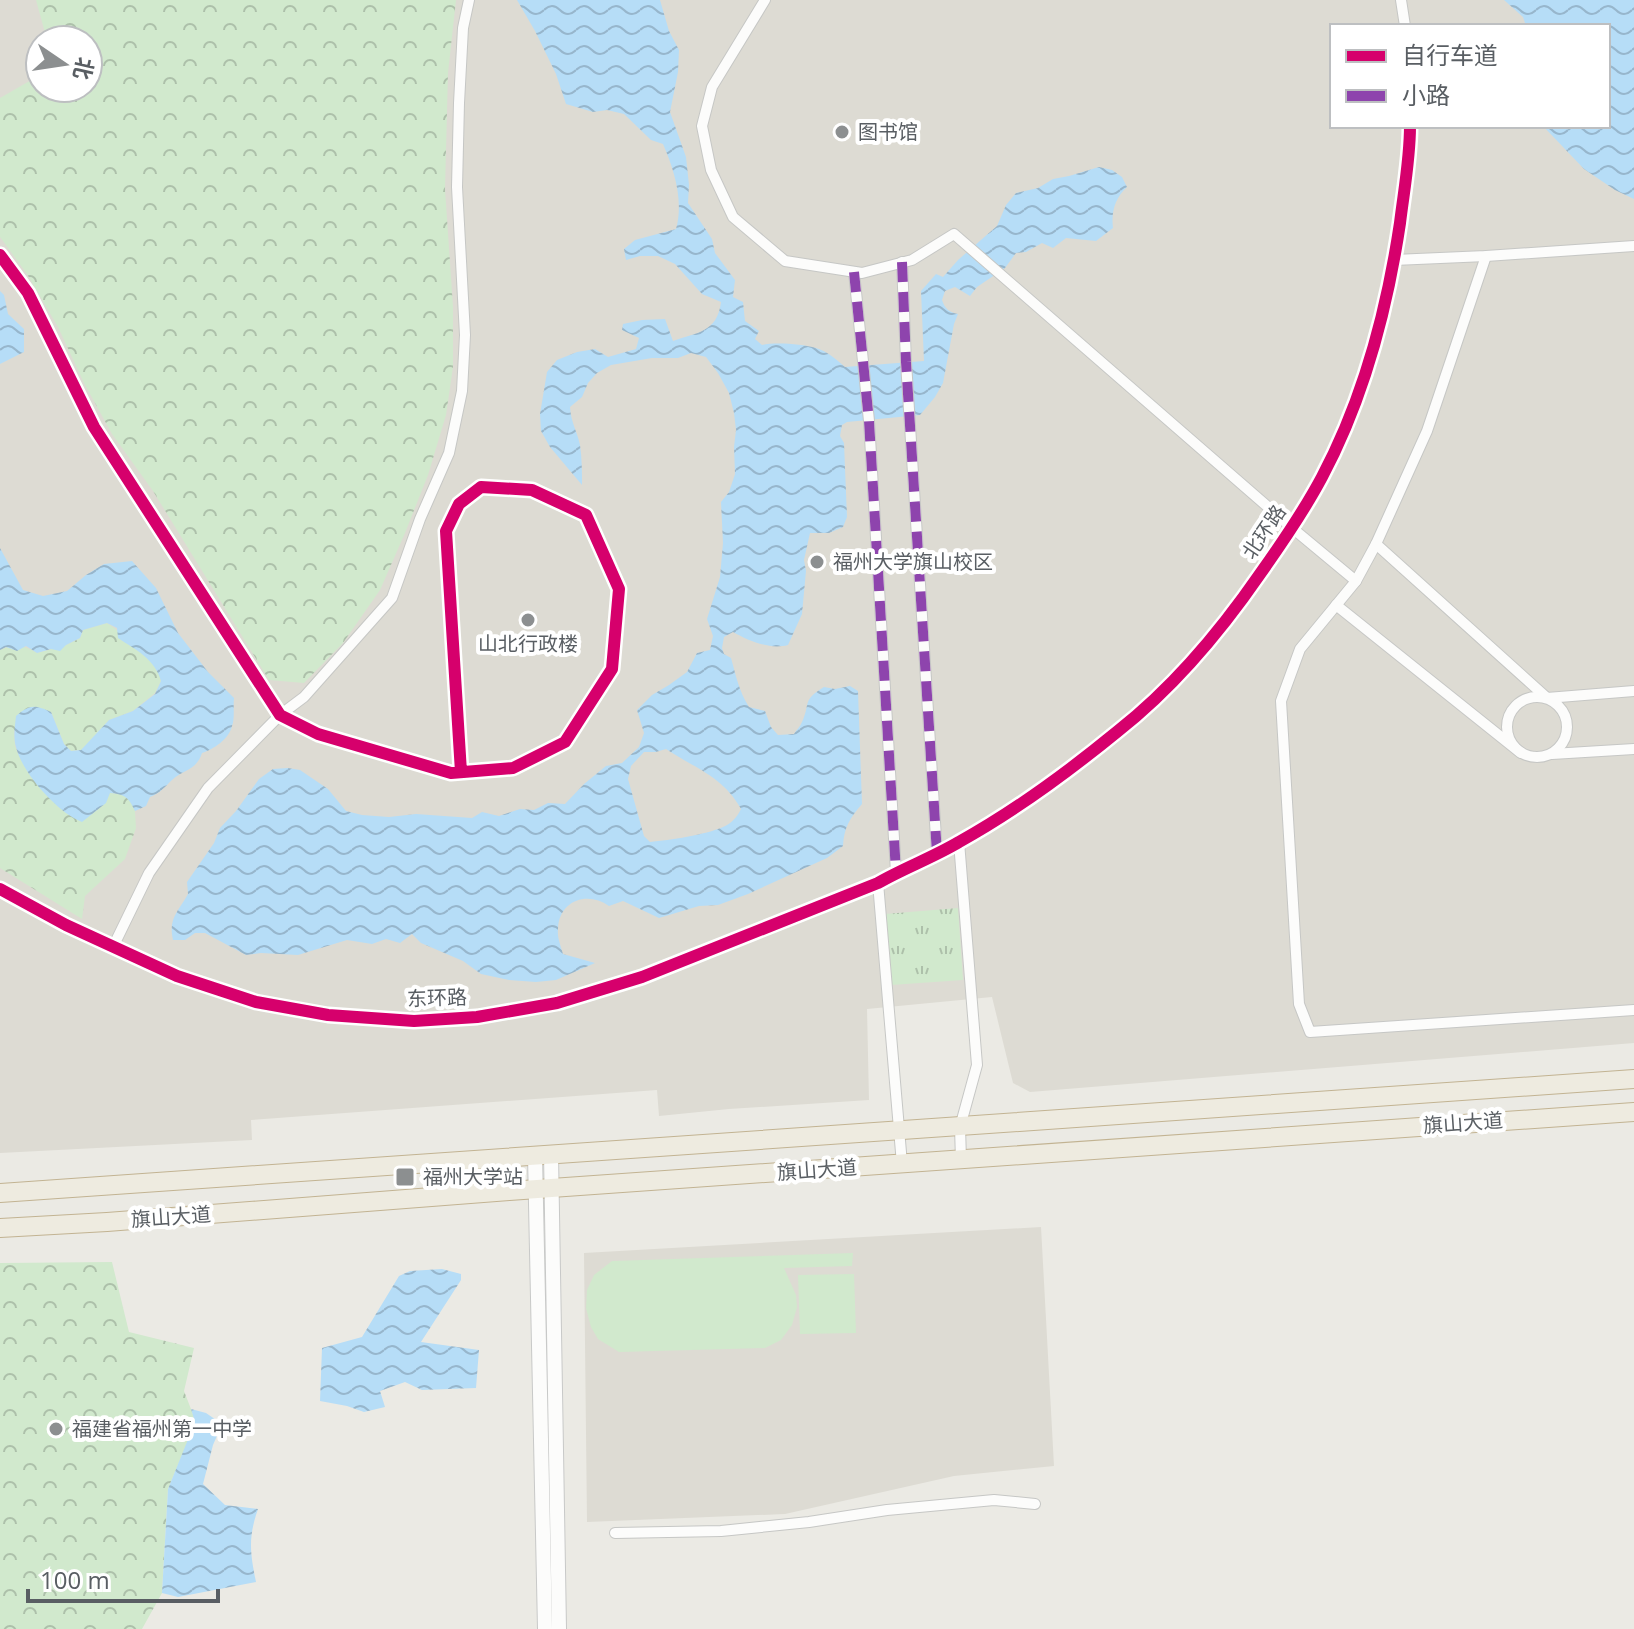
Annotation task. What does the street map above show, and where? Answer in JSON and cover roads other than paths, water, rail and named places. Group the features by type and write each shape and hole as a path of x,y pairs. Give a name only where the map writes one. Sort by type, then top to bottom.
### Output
{"highway":[{"name":"旗山大道","path":"0,1193 1634,1079"},
{"name":"旗山大道","path":"0,1228 1634,1112"}],"street":[{"path":"113,947 149,873 208,788 280,715 304,697 392,598 420,519 449,453 462,391 465,335 457,187 462,43 469,0"},
{"path":"765,0 712,87 702,126 711,170 733,217 785,261 862,273 912,260 954,234 1356,581"},
{"path":"1401,0 1405,24"},
{"name":"北环路","path":"937,854 1060,775 1149,705 1227,621 1291,527 1322,477 1353,407 1377,334 1394,260 1407,175 1410,128"},
{"path":"1394,260 1634,246"},
{"path":"0,255 28,293 94,427 280,715 318,734 451,773 513,768 565,742 612,669 619,589 586,515 532,490 481,487 459,504 446,531 461,772"},
{"path":"1486,256 1427,431 1376,544 1356,581 1300,649 1281,701 1299,1004 1310,1032 1634,1010"},
{"path":"902,262 937,854"},
{"path":"854,272 869,421 896,872"},
{"path":"1376,544 1562,710 1567,730 1564,740 1550,754"},
{"path":"1336,605 1521,753 1541,757 1634,749"},
{"path":"1521,753 1509,738 1507,728 1512,709 1519,702 1538,696 1547,698 1634,691"},
{"path":"959,842 977,1065 960,1127 961,1160"},
{"name":"东环路","path":"0,889 66,925 177,976 256,1002 328,1015 414,1021 477,1017 557,1003 642,977 878,883 937,854"},
{"path":"878,883 902,1164"},
{"path":"543,1155 559,1629"},
{"path":"544,1189 545,1629"},
{"path":"615,1533 721,1531 994,1500 1035,1504"}],"water":[{"path":"517,0 660,0 669,31 679,50 670,112 686,157 688,203 712,239 715,253 735,280 733,297 743,302 745,321 759,331 755,339 762,345 789,344 816,348 845,367 924,361 921,291 936,274 943,277 997,226 1006,205 1016,193 1099,167 1112,170 1122,177 1127,187 1115,206 1113,228 1096,241 1066,238 1053,248 1042,243 1026,252 1016,253 1005,268 977,287 970,296 955,287 945,291 944,306 958,314 943,383 935,397 920,415 842,425 840,436 844,443 847,517 843,527 829,533 810,533 804,560 806,571 802,614 788,645 767,645 733,632 724,637 724,654 731,658 749,707 765,711 778,735 794,734 802,722 809,699 824,687 835,689 850,686 858,691 862,804 848,823 843,846 827,858 748,894 718,905 699,906 659,918 623,901 609,906 592,899 576,901 563,911 560,919 558,936 563,954 595,963 556,980 509,980 481,974 463,961 421,943 412,934 400,943 386,939 372,944 347,940 298,955 246,955 205,933 195,933 185,940 173,940 173,921 188,894 187,882 214,843 220,828 259,779 273,769 300,770 328,789 346,811 362,815 389,817 416,814 472,818 482,812 499,816 520,809 534,810 548,803 565,804 606,766 622,763 639,747 644,733 637,710 652,695 687,672 697,653 710,650 713,636 707,619 720,577 723,543 721,502 729,492 735,474 734,413 729,393 718,373 706,357 691,353 678,358 652,358 611,365 597,373 582,397 570,407 580,445 582,485 550,447 541,431 540,414 547,372 557,360 595,349 608,357 636,349 639,338 622,330 623,324 642,320 665,319 673,341 698,333 715,320 721,302 702,294 675,264 658,256 626,260 624,249 635,240 676,229 678,196 667,154 663,144 651,140 624,114 607,110 593,112 566,104 556,74","holes":["666,749 726,788 741,809 732,822 716,830 687,837 650,842 644,836 628,779 631,766 644,752"]},
{"path":"1504,0 1634,0 1634,199 1584,169 1545,128 1610,128 1610,24 1525,24 1523,17"},
{"path":"0,291 4,295 8,314 24,329 24,352 0,364"},
{"path":"0,548 23,590 43,596 67,591 104,564 132,561 156,588 178,633 208,672 234,698 233,723 228,735 202,753 193,767 150,797 146,806 135,811 126,798 110,793 106,803 82,822 52,801 25,768 14,735 16,716 25,709 37,707 51,712 64,744 71,751 81,750 109,720 133,711 155,694 161,681 150,661 118,638 117,628 107,623 83,630 80,638 60,651 51,649 37,653 26,646 17,651 6,647 0,650"},
{"path":"442,1269 461,1274 461,1280 421,1342 479,1350 476,1388 422,1390 405,1382 380,1391 385,1407 364,1412 320,1401 322,1348 362,1337 399,1276 410,1271"},
{"path":"191,1409 206,1413 222,1424 203,1484 225,1505 258,1509 251,1545 256,1582 178,1597 162,1593 168,1489 195,1422"}],"place":[{"name":"图书馆","path":"842,132"},
{"name":"福州大学旗山校区","path":"817,562"},
{"name":"山北行政楼","path":"528,620"},
{"name":"福州大学站","path":"405,1177"},
{"name":"福建省福州第一中学","path":"56,1429"}]}
